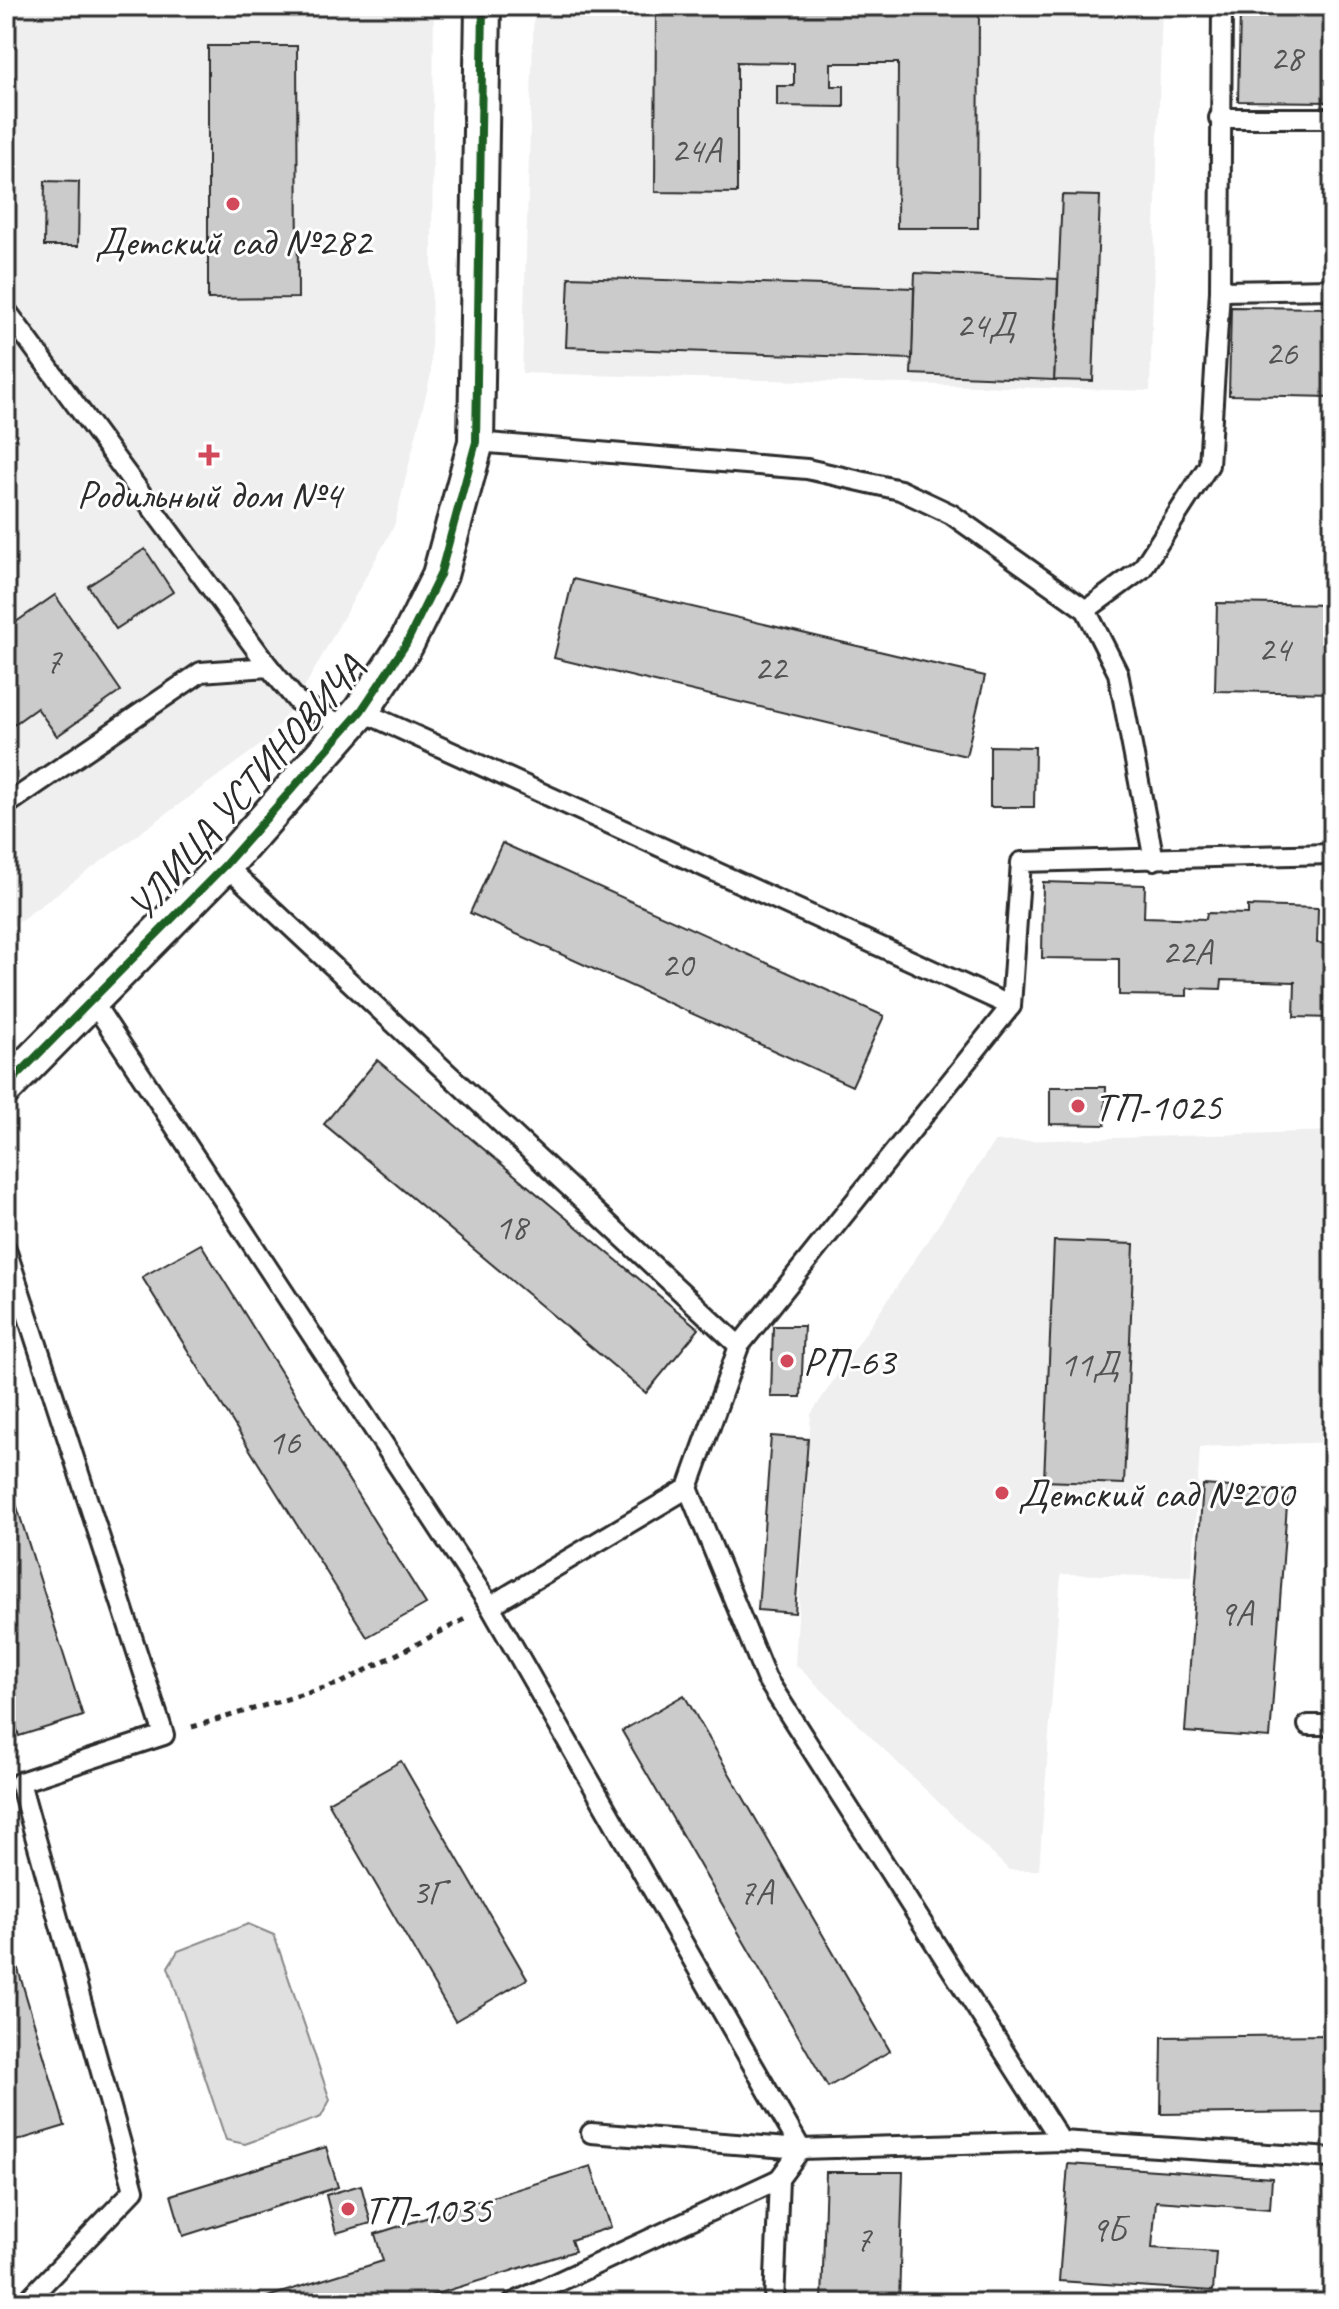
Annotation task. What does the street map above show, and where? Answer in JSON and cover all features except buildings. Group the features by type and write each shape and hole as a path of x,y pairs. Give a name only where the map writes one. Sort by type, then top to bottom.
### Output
{"street":[{"name":"УЛИЦА УСТИНОВИЧА","path":"6,1087 225,865 354,720 406,644 440,575 476,442 483,6"}],"lane":[{"path":"1086,610 1142,569 1209,465 1220,291 1222,6"},
{"path":"1219,118 1333,118"},
{"path":"1220,291 1333,289"},
{"path":"6,310 297,701 354,720 1011,1006"},
{"path":"476,442 807,469 900,490 951,514 1086,610 1118,673 1154,860"},
{"path":"6,805 201,672 269,667"},
{"path":"490,1606 688,1488 739,1346 1011,1006 1021,862 1333,854"},
{"path":"225,865 739,1346"},
{"path":"93,1002 490,1606 801,2149"},
{"path":"6,1249 164,1735 20,1782 134,2190 25,2303"},
{"path":"688,1488 766,1678 1061,2141"},
{"path":"1308,1725 1333,1725"},
{"path":"591,2133 801,2149 1061,2141 1333,2158"},
{"path":"513,2303 779,2179 801,2149"},
{"path":"774,2303 779,2179"}],"path":[{"path":"164,1735 341,1683 490,1606"}],"shaded area":[{"path":"6,6 434,6 431,374 394,526 297,701 266,741 6,931"},
{"path":"534,6 1162,6 1150,391 522,373"},
{"name":"Детский сад №200","path":"1333,1131 1333,1442 1200,1447 1192,1577 1061,1574 1039,1870 1009,1870 795,1664 811,1414 994,1142"},
{"path":"248,1924 274,1935 330,2100 321,2117 245,2144 226,2140 168,1967 178,1951"}],"cycle path":[{"path":"6,1087 225,865 361,711 406,644 440,575 476,442 483,6"}],"place":[{"name":"Детский сад №282","path":"233,204"},
{"name":"Родильный дом №4","path":"209,455"},
{"name":"ТП-1025","path":"1078,1106"},
{"name":"РП-63","path":"787,1361"},
{"name":"Детский сад №200","path":"1002,1493"},
{"name":"ТП-1035","path":"348,2209"}]}
